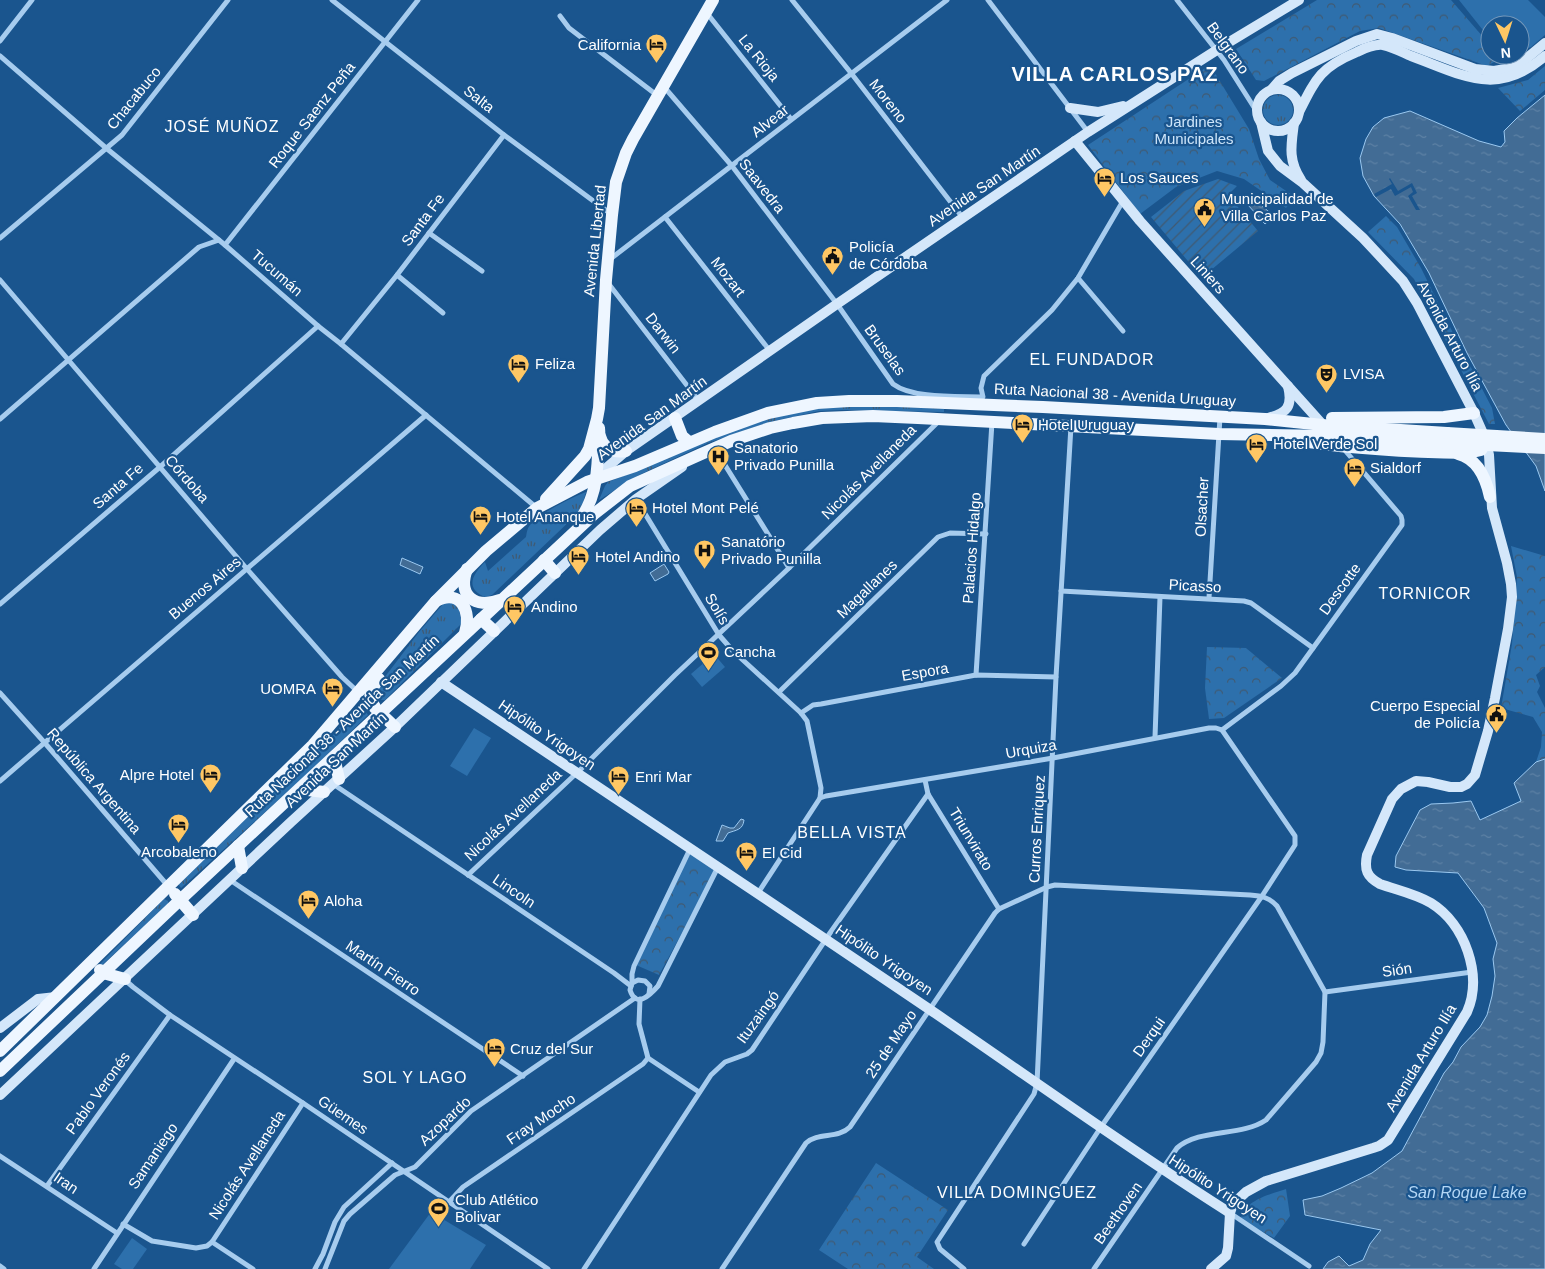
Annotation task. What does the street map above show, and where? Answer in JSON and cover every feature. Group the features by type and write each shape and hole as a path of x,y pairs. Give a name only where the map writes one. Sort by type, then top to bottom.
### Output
{"main road":[{"name":"Avenida Libertad","path":"537,508 585,456 589,449 597,419 614,192 620,168 634,139 713,0"},
{"name":"Avenida San Martín","path":"596,478 626,451 1088,132 1216,50 1299,0"},
{"path":"1294,123 1289,127 1277,130 1265,126 1257,112 1262,95 1292,73 1341,48 1373,35 1392,38 1476,70 1494,71 1510,68 1521,63 1545,43"},
{"path":"1306,186 1296,172 1291,154 1294,123 1298,112 1318,78 1326,68 1340,59 1373,46 1389,47 1468,77 1487,80 1510,78 1533,66 1545,56"},
{"path":"1272,89 1279,89 1292,94 1296,99 1298,112"},
{"path":"1070,108 1098,112 1134,103"},
{"name":"Avenida Arturo Ilía","path":"1230,1213 1233,1204 1239,1197 1254,1186 1379,1146 1388,1140 1467,1012 1474,986 1464,942 1457,930 1433,904 1374,881 1367,874 1366,863 1367,856 1392,799 1401,789 1416,781 1461,787 1471,780 1478,765 1488,731 1508,629 1512,597 1510,574 1494,519 1490,497 1489,456 1486,444 1474,412 1417,303 1403,281 1363,238 1273,158 1268,151 1261,122"},
{"name":"Liniers","path":"1075,141 1123,201 1320,422"},
{"path":"1265,419 1283,413 1288,406 1290,398 1288,385"},
{"path":"983,397 1038,402 1044,407"},
{"name":"Ruta Nacional 38 - Avenida Uruguay","path":"690,442 768,414 817,403 874,401 1044,407 1320,422 1447,443 1545,439"},
{"path":"941,419 945,415 956,412 998,413 1022,406"},
{"path":"1320,422 1444,417 1474,412"},
{"path":"1071,426 1073,418 1077,417 1124,420 1148,413"},
{"name":"Ruta Nacional 38 - Avenida Uruguay","path":"731,442 778,426 822,418 873,416 1219,434 1329,436 1545,448"},
{"path":"675,418 682,436 690,442"},
{"name":"Avenida Libertad","path":"565,542 585,513 592,498 596,478 599,434 597,419"},
{"path":"599,434 606,447 614,452 626,451"},
{"path":"1264,435 1342,447 1447,443 1477,452 1484,448 1486,444"},
{"name":"Ruta Nacional 38 - Avenida San Martín","path":"0,1051 314,745 436,601 467,569 510,531 537,508 578,486 634,466 690,442"},
{"name":"Ruta Nacional 38 - Avenida San Martín","path":"0,1072 180,900 300,789 378,710 503,599 594,514 630,486 731,442"},
{"path":"1447,443 1470,460 1484,476 1490,497"},
{"name":"Avenida San Martín","path":"0,1095 395,727 555,573 636,499 699,455"},
{"path":"544,560 555,573"},
{"path":"467,569 464,583 470,598 485,604 503,599"},
{"path":"436,601 449,597 458,600 463,605 468,619 465,633"},
{"path":"480,619 494,631"},
{"path":"378,710 370,699 371,690 398,655 408,633"},
{"name":"Hipólito Yrigoyen","path":"441,682 758,893 930,1009 1101,1128 1230,1213"},
{"path":"359,692 395,727"},
{"path":"300,789 332,785 334,756"},
{"path":"238,846 242,868"},
{"path":"168,886 193,915"},
{"path":"92,961 104,973 125,979"},
{"path":"1,1023 22,1012 38,999 56,997"},
{"path":"1211,1269 1224,1259 1228,1253 1230,1213"}],"street":[{"path":"0,40 32,0"},
{"name":"Chacabuco","path":"0,238 122,135 228,0"},
{"name":"Salta","path":"332,0 504,135 612,215"},
{"name":"Roque Saenz Peña","path":"225,245 418,0"},
{"name":"Moreno","path":"792,0 963,218"},
{"name":"Alvear","path":"608,261 947,0"},
{"path":"988,0 1088,132"},
{"name":"Belgrano","path":"1177,0 1216,50 1257,112"},
{"name":"La Rioja","path":"706,12 791,119"},
{"name":"Saavedra","path":"560,16 569,28 661,92 732,166 837,304"},
{"name":"Tucumán","path":"0,56 106,148 220,240 318,326 537,508"},
{"name":"Santa Fe","path":"342,344 504,135"},
{"path":"983,397 981,388 984,376 1052,310 1078,278 1123,201"},
{"name":"Mozart","path":"665,217 771,351"},
{"path":"429,233 482,272"},
{"path":"0,419 199,247 220,240"},
{"path":"397,275 444,313"},
{"path":"1078,278 1123,331"},
{"name":"Córdoba","path":"0,280 247,569 342,677 359,692"},
{"name":"Darwin","path":"606,280 700,401"},
{"name":"Bruselas","path":"837,304 892,384 900,389 919,394 983,397"},
{"name":"Santa Fe","path":"0,604 160,467 318,326"},
{"name":"Buenos Aires","path":"0,781 426,415"},
{"name":"Olsacher","path":"1209,598 1220,417"},
{"name":"Nicolás Avellaneda","path":"468,875 789,568 941,419"},
{"name":"Palacios Hidalgo","path":"976,675 992,422"},
{"name":"Curros Enriquez","path":"1037,1083 1056,677 1071,426"},
{"name":"Descotte","path":"1222,730 1281,686 1295,673 1403,522 1401,516 1342,447"},
{"path":"715,448 789,568"},
{"name":"Solís","path":"636,499 719,635 733,651 779,692 807,721 822,788 820,798"},
{"name":"Magallanes","path":"779,692 938,538 950,533 986,534"},
{"name":"Picasso","path":"1061,591 1244,601 1313,648"},
{"path":"1155,738 1160,597"},
{"name":"Espora","path":"801,713 821,704 976,675 1056,677"},
{"name":"República Argentina","path":"0,693 168,886"},
{"name":"Urquiza","path":"820,798 832,794 1053,758 1209,728 1222,730"},
{"name":"Derqui","path":"1024,1244 1101,1128 1295,846 1295,836 1222,730"},
{"name":"Triunvirato","path":"925,780 928,794 999,909"},
{"name":"Lincoln","path":"332,785 631,985"},
{"name":"Ituzaingó","path":"584,1269 711,1075 721,1065 752,1050 928,794"},
{"path":"758,893 820,798"},
{"path":"690,848 634,966 631,993 638,999 640,1024 648,1058 699,1092"},
{"path":"638,999 648,996 658,986 718,867"},
{"name":"Martín Fierro","path":"230,880 523,1076"},
{"path":"999,909 1055,885 1262,896 1270,899 1277,906 1325,992"},
{"name":"25 de Mayo","path":"722,1269 806,1143 810,1139 846,1131 850,1127 999,909"},
{"name":"Sión","path":"1325,992 1472,972"},
{"name":"Güemes","path":"125,979 170,1015 234,1059 303,1103 548,1269"},
{"path":"631,985 638,980 645,981 650,986 648,996"},
{"name":"Beethoven","path":"1094,1269 1177,1148 1188,1141 1254,1126 1266,1120 1316,1062 1321,1053 1323,1042 1325,992"},
{"name":"Azopardo","path":"325,1269 344,1221 395,1175 415,1167 471,1111 638,999"},
{"name":"Pablo Veronés","path":"48,1186 170,1015"},
{"name":"Fray Mocho","path":"449,1202 463,1187 643,1064 648,1058"},
{"name":"Samaniego","path":"94,1269 234,1059"},
{"path":"964,1269 940,1249 937,1242 1034,1094 1037,1083"},
{"name":"Nicolás Avellaneda","path":"212,1242 303,1103"},
{"name":"Iran","path":"0,1156 117,1233"},
{"path":"315,1269 335,1222 344,1208 392,1163"},
{"name":"Hipólito Yrigoyen","path":"1230,1213 1308,1266"},
{"path":"123,1224 152,1241 196,1248 208,1246 212,1242 253,1269"},
{"path":"952,1269 956,1263"},
{"path":"0,1266 4,1269"}],"green space":[{"path":"1317,0 1451,0 1480,33 1480,64 1379,28 1360,31 1264,81 1256,80 1236,49"},
{"path":"1459,0 1528,0 1545,17 1545,35 1530,47 1530,15 1480,15 1480,26"},
{"name":"Jardines Municipales","path":"1210,65 1249,129 1259,159 1270,180 1295,197 1286,208 1244,179 1217,171 1176,187 1140,214 1088,145"},
{"path":"1545,66 1545,90 1520,111 1498,88 1528,80"},
{"path":"1278,95 1289,99 1293,110 1289,121 1278,125 1267,121 1263,110 1267,99"},
{"path":"1218,179 1237,186 1228,195 1258,231 1205,275 1198,273 1151,217 1184,191"},
{"path":"1386,216 1397,227 1421,268 1492,408 1495,424 1489,424 1414,279 1368,232"},
{"path":"863,405 944,409 944,412 819,411 769,422 708,443 641,474 599,500 608,482 725,432 789,413"},
{"path":"586,492 582,506 575,516 492,595 485,597 474,589 474,576 485,562 488,571 526,537 530,525 540,516 573,497"},
{"path":"1511,546 1545,556 1545,667 1536,675 1540,686 1537,692 1545,708 1545,759 1536,762 1541,747 1542,732 1533,717 1501,708 1512,644 1517,577"},
{"path":"449,602 458,605 462,623 385,700 378,700 375,690 419,632 444,603"},
{"path":"1207,647 1246,648 1282,678 1224,718 1209,719 1205,688"},
{"name":"Cancha","path":"714,654 725,667 702,687 691,674"},
{"path":"360,704 368,715 306,775 181,888 179,883 334,734"},
{"path":"474,728 491,738 467,776 450,766"},
{"path":"690,848 718,867 659,975 636,965"},
{"path":"164,899 168,901 168,904 101,966 100,964"},
{"path":"876,1163 948,1210 917,1257 934,1269 848,1269 819,1250"},
{"path":"1286,1189 1290,1216 1274,1238 1241,1218 1243,1212 1253,1202"},
{"name":"Club Atlético Bolivar","path":"431,1212 486,1245 470,1269 389,1269"},
{"path":"132,1238 147,1249 133,1269 122,1269 114,1264"}],"water":[{"path":"1545,95 1545,491 1536,466 1506,425 1467,353 1429,273 1400,224 1374,196 1363,176 1360,158 1366,139 1373,127 1384,118 1410,111 1479,141 1501,147 1505,142 1504,131"},
{"path":"1255,200 1274,216 1265,224 1248,205"},
{"path":"402,558 423,567 420,574 400,565"},
{"path":"664,564 669,572 668,574 655,581 650,573"},
{"name":"San Roque Lake","path":"1545,759 1545,1269 1323,1269 1328,1262 1339,1256 1349,1266 1363,1260 1370,1244 1381,1230 1305,1215 1303,1200 1322,1196 1372,1173 1402,1151 1444,1073 1453,1062 1461,1047 1480,1027 1487,1015 1492,996 1495,976 1493,959 1497,943 1484,908 1458,873 1406,870 1395,867 1396,856 1420,810 1431,804 1471,801 1480,820 1521,801 1514,783 1536,762"},
{"path":"741,819 744,820 741,828 728,833 723,841 716,841 722,825 734,828"}],"pier":[{"path":"1390,178 1398,191 1412,183 1417,193 1412,196 1420,210 1416,210 1408,196 1413,192 1411,187 1395,196 1391,189 1376,197 1374,194 1392,184"}],"place":[{"name":"California","path":"657,64"},
{"name":"Los Sauces","path":"1104,197"},
{"name":"Municipalidad de Villa Carlos Paz","path":"1205,227"},
{"name":"Policía de Córdoba","path":"833,275"},
{"name":"Feliza","path":"519,383"},
{"name":"LVISA","path":"1327,393"},
{"name":"Hotel Uruguay","path":"1022,444"},
{"name":"Hotel Verde Sol","path":"1257,463"},
{"name":"Sanatorio Privado Punilla","path":"718,476"},
{"name":"Sialdorf","path":"1354,487"},
{"name":"Hotel Mont Pelé","path":"636,527"},
{"name":"Hotel Ananque","path":"480,536"},
{"name":"Sanatório Privado Punilla","path":"705,570"},
{"name":"Hotel Andino","path":"579,576"},
{"name":"Andino","path":"515,626"},
{"name":"Cancha","path":"708,671"},
{"name":"UOMRA","path":"332,708"},
{"name":"Cuerpo Especial de Policía","path":"1496,734"},
{"name":"Alpre Hotel","path":"210,794"},
{"name":"Enri Mar","path":"619,796"},
{"name":"Arcobaleno","path":"179,843"},
{"name":"El Cid","path":"746,872"},
{"name":"Aloha","path":"308,920"},
{"name":"Cruz del Sur","path":"494,1068"},
{"name":"Club Atlético Bolivar","path":"439,1228"}],"district":[{"name":"VILLA CARLOS PAZ","path":"1115,74"},
{"name":"JOSÉ MUÑOZ","path":"222,126"},
{"name":"EL FUNDADOR","path":"1092,359"},
{"name":"TORNICOR","path":"1425,593"},
{"name":"BELLA VISTA","path":"852,832"},
{"name":"SOL Y LAGO","path":"415,1077"},
{"name":"VILLA DOMINGUEZ","path":"1017,1192"}]}
